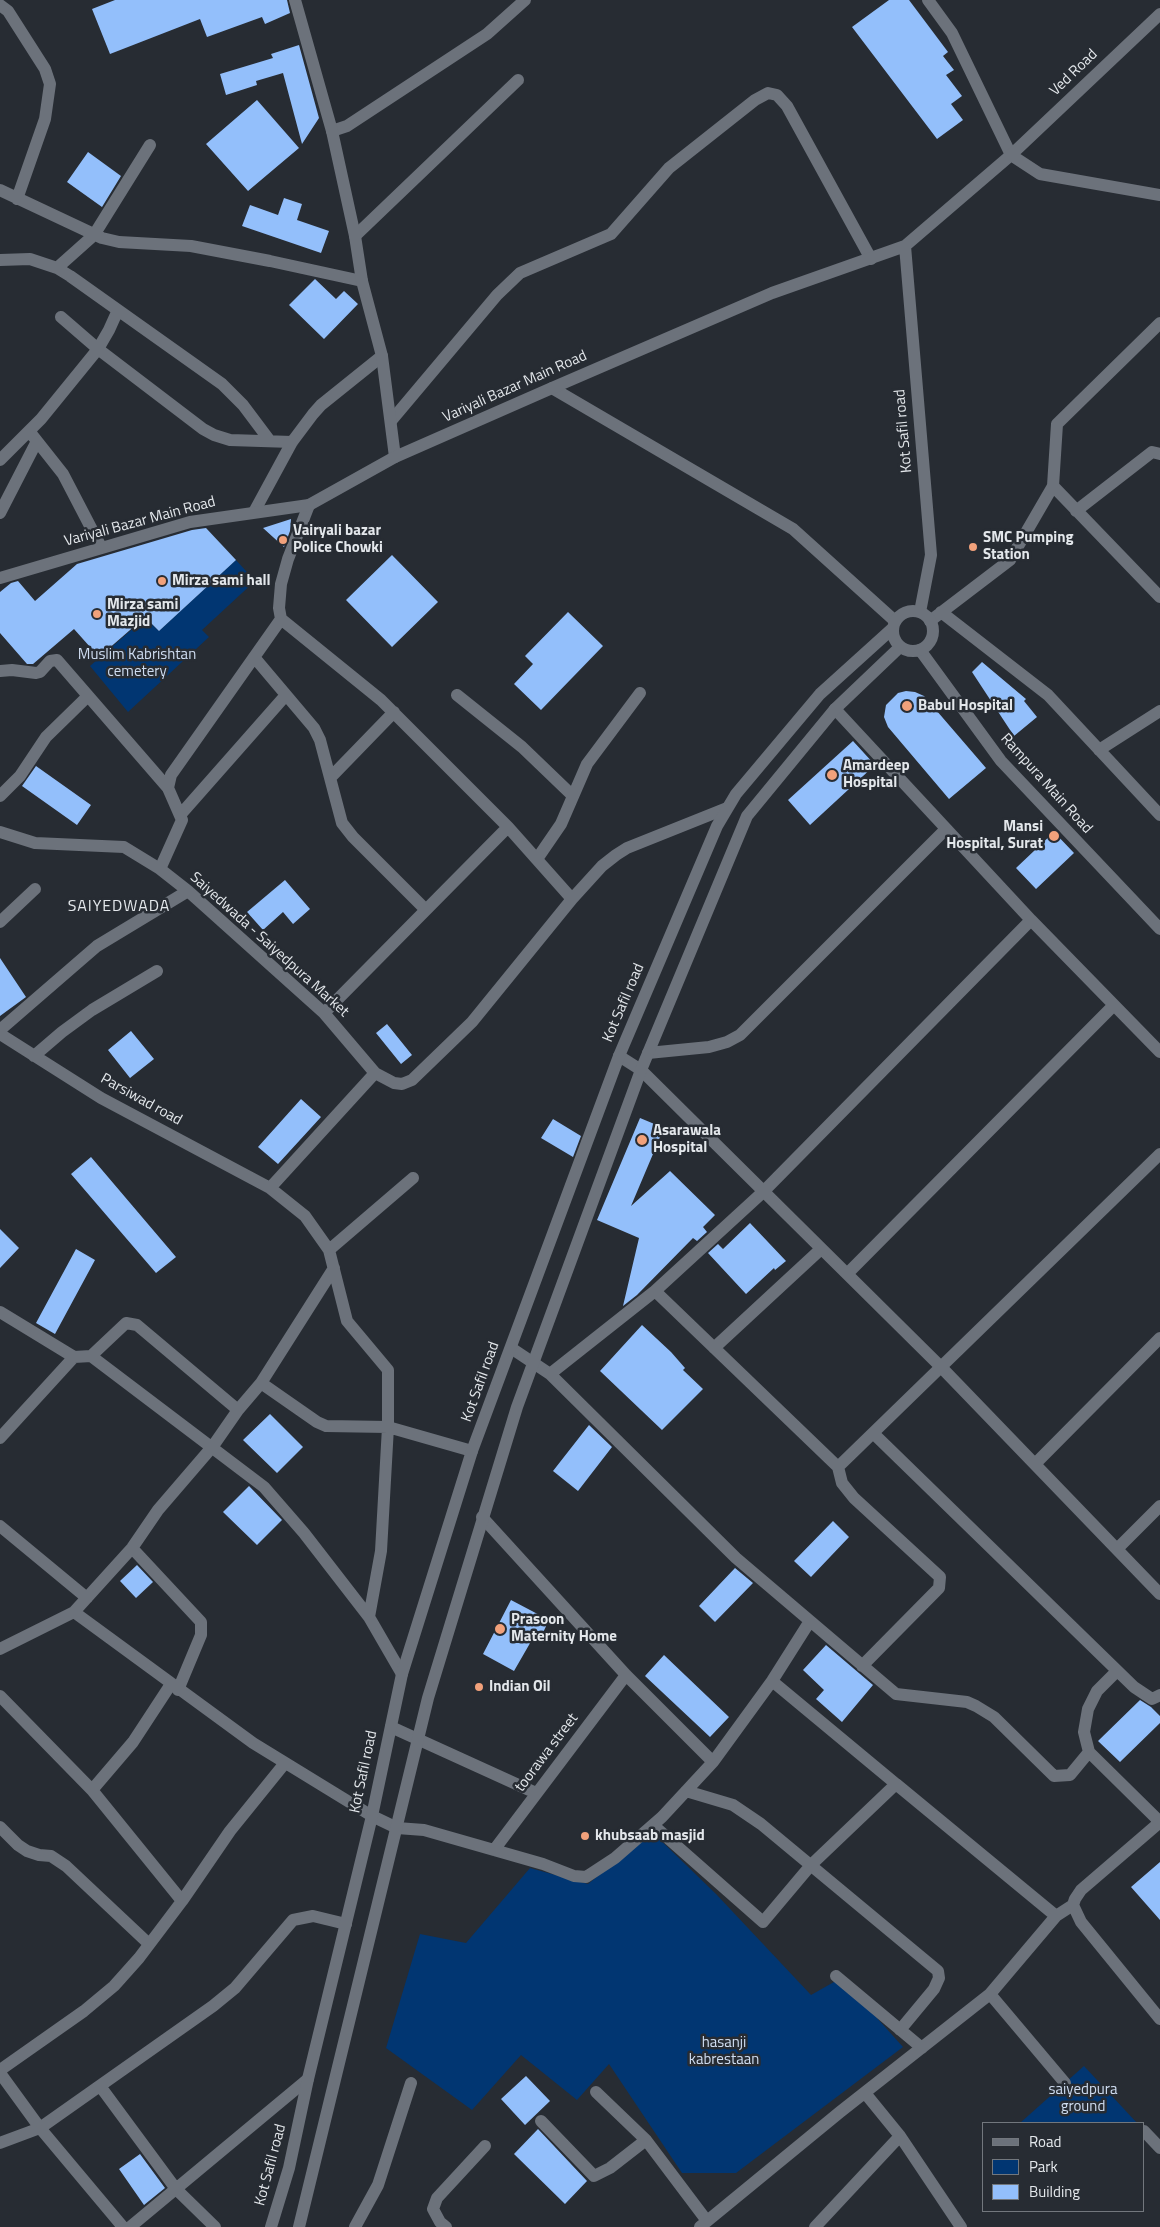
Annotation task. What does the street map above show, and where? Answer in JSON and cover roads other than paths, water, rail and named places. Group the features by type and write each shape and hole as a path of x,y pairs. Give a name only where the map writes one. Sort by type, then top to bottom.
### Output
{"street":[{"path":"295,0 332,131 355,236 362,281 382,356 395,457"},
{"path":"332,131 347,126 487,34 525,0"},
{"path":"928,0 952,33 1011,155 1040,174 1160,195"},
{"path":"0,4 8,11 45,69 50,84 49,103 45,119 17,199"},
{"name":"Ved Road","path":"1011,155 1160,14"},
{"path":"355,236 518,80"},
{"path":"391,421 497,295 520,273 611,234 670,168 755,100 768,93 777,95 787,106 871,258"},
{"path":"57,268 94,235 150,146"},
{"name":"Variyali Bazar Main Road","path":"0,578 190,522 309,505 395,457 552,388 772,293 905,246 1011,155"},
{"path":"0,190 94,235 119,242 191,246 270,260 362,281"},
{"name":"Kot Safil road","path":"905,246 931,555 920,612"},
{"path":"0,260 30,259 57,268 222,384 243,405 270,441"},
{"path":"0,513 33,436 98,349 118,310"},
{"path":"60,317 98,349 203,429 214,435 230,440 292,442"},
{"path":"930,621 1010,560 1053,486 1057,424 1160,323"},
{"path":"254,512 292,442 322,405 382,356"},
{"path":"552,388 792,529 894,624 895,641 900,647 913,652 920,650 931,641 933,627 930,621 920,612 906,612 894,624"},
{"path":"0,460 33,436"},
{"path":"33,436 62,474 101,547"},
{"path":"1076,511 1152,452 1160,454"},
{"path":"1053,486 1160,597"},
{"path":"309,505 288,559 281,584 279,608 281,619 394,712 508,827 572,899"},
{"path":"941,612 1048,695 1160,815"},
{"path":"168,788 170,775 281,619"},
{"name":"Kot Safil road","path":"271,2227 289,2168 308,2079 372,1816 402,1674 472,1451 619,1056 717,826 727,808 761,763 820,694 894,624"},
{"path":"299,2227 428,1698 482,1517 533,1363 641,1070 747,816 835,708 900,647"},
{"name":"Rampura Main Road","path":"920,650 1001,761 1160,930"},
{"path":"254,657 314,728 320,740 338,814 347,829 426,910"},
{"path":"0,671 12,670 36,673 40,672 54,659 168,788 180,814 180,826 160,869"},
{"path":"457,694 522,747 573,796"},
{"path":"537,859 561,824 587,764 640,694"},
{"path":"180,814 286,695"},
{"path":"0,796 20,776 46,737 88,696"},
{"path":"835,708 1031,920 1160,1052"},
{"path":"1099,750 1160,711"},
{"path":"330,778 394,712"},
{"path":"369,1616 381,1551 388,1427 388,1370 347,1321 329,1250 305,1216 270,1188 375,1073 394,1083 402,1084 412,1080 472,1022 572,899 602,866 627,848 727,808"},
{"path":"324,1013 508,827"},
{"path":"648,1052 709,1047 727,1042 740,1035 946,829"},
{"name":"Saiyedwada - Saiyedpura Market","path":"0,832 35,843 124,847 160,869 188,891 324,1013 375,1073"},
{"path":"0,922 35,888"},
{"path":"0,1030 97,946 188,891"},
{"path":"550,1374 655,1291 763,1192 1031,920"},
{"path":"34,1056 81,1017 158,971"},
{"path":"847,1274 1114,1005"},
{"name":"Parsiwad road","path":"0,1034 101,1098 270,1188"},
{"path":"619,1056 641,1070 942,1368 1160,1594"},
{"path":"838,1467 942,1368 1160,1154"},
{"path":"329,1250 413,1178"},
{"path":"714,1348 821,1249"},
{"path":"0,1649 74,1612 132,1548 158,1510 212,1446 238,1410 261,1383 334,1268"},
{"path":"655,1291 838,1467 842,1483 854,1498 940,1577 939,1588 862,1666"},
{"path":"0,1312 74,1357 91,1356 126,1323 137,1325 238,1410"},
{"path":"1035,1464 1160,1338"},
{"path":"511,1348 550,1374 736,1558 896,1694 967,1702 976,1706 994,1718 1054,1776 1070,1775 1089,1752"},
{"path":"91,1356 264,1487 304,1533 369,1616 402,1674"},
{"path":"0,1438 74,1357"},
{"path":"261,1383 317,1422 326,1426 388,1427 472,1451"},
{"path":"874,1434 1134,1687 1152,1699 1160,1696"},
{"path":"1118,1549 1160,1506"},
{"path":"482,1517 626,1675 713,1762"},
{"path":"0,1526 87,1598"},
{"path":"92,1790 133,1742 174,1687 201,1635 201,1622 132,1548"},
{"path":"74,1612 252,1743 372,1816 397,1828 424,1830 543,1864 574,1876 586,1877 615,1858 653,1824 713,1762 772,1681 810,1621"},
{"path":"596,2092 646,2140 703,2224 990,1994 1056,1916 1073,1905 1082,1890 1160,1822 1089,1752 1084,1732 1088,1709 1097,1691 1117,1671"},
{"name":"toorawa street","path":"494,1850 626,1675"},
{"path":"772,1681 1056,1916"},
{"path":"0,1696 92,1790 182,1901"},
{"path":"390,1728 536,1793"},
{"path":"123,2227 40,2128 0,2072 98,2000 114,1986 182,1901 230,1831 285,1763"},
{"path":"653,1824 763,1922 811,1865 896,1784"},
{"path":"686,1791 732,1805 761,1824 938,1971 939,1978 934,1990 900,2030"},
{"path":"0,1827 27,1851 50,1856 66,1866 149,1944"},
{"path":"1073,1905 1081,1922 1160,2018"},
{"path":"0,2143 40,2128 225,1998 293,1920 313,1916 346,1924"},
{"path":"836,1976 922,2048"},
{"path":"990,1994 1065,2083"},
{"path":"130,2227 308,2079"},
{"path":"356,2227 378,2185 411,2083"},
{"path":"100,2086 176,2189 215,2227"},
{"path":"865,2093 900,2136 961,2227"},
{"path":"541,2121 594,2176 610,2168 646,2140"},
{"path":"1145,2132 1160,2148"},
{"path":"816,2227 900,2136"},
{"path":"446,2227 440,2222 433,2208 436,2198 484,2146"}],"place":[{"name":"Vairyali bazar Police Chowki","path":"283,540"},
{"name":"SMC Pumping Station","path":"973,547"},
{"name":"Mirza sami hall","path":"162,581"},
{"name":"Mirza sami Mazjid","path":"97,614"},
{"name":"Babul Hospital","path":"907,706"},
{"name":"Amardeep Hospital","path":"832,775"},
{"name":"Mansi Hospital, Surat","path":"1054,836"},
{"name":"Asarawala Hospital","path":"642,1140"},
{"name":"Prasoon Maternity Home","path":"500,1629"},
{"name":"Indian Oil","path":"479,1687"},
{"name":"khubsaab masjid","path":"585,1836"}],"district":[{"name":"SAIYEDWADA","path":"119,907"}],"park label":[{"name":"Muslim Kabrishtan cemetery","path":"137,664"},
{"name":"hasanji kabrestaan","path":"724,2052"},
{"name":"saiyedpura ground","path":"1083,2098"}]}
